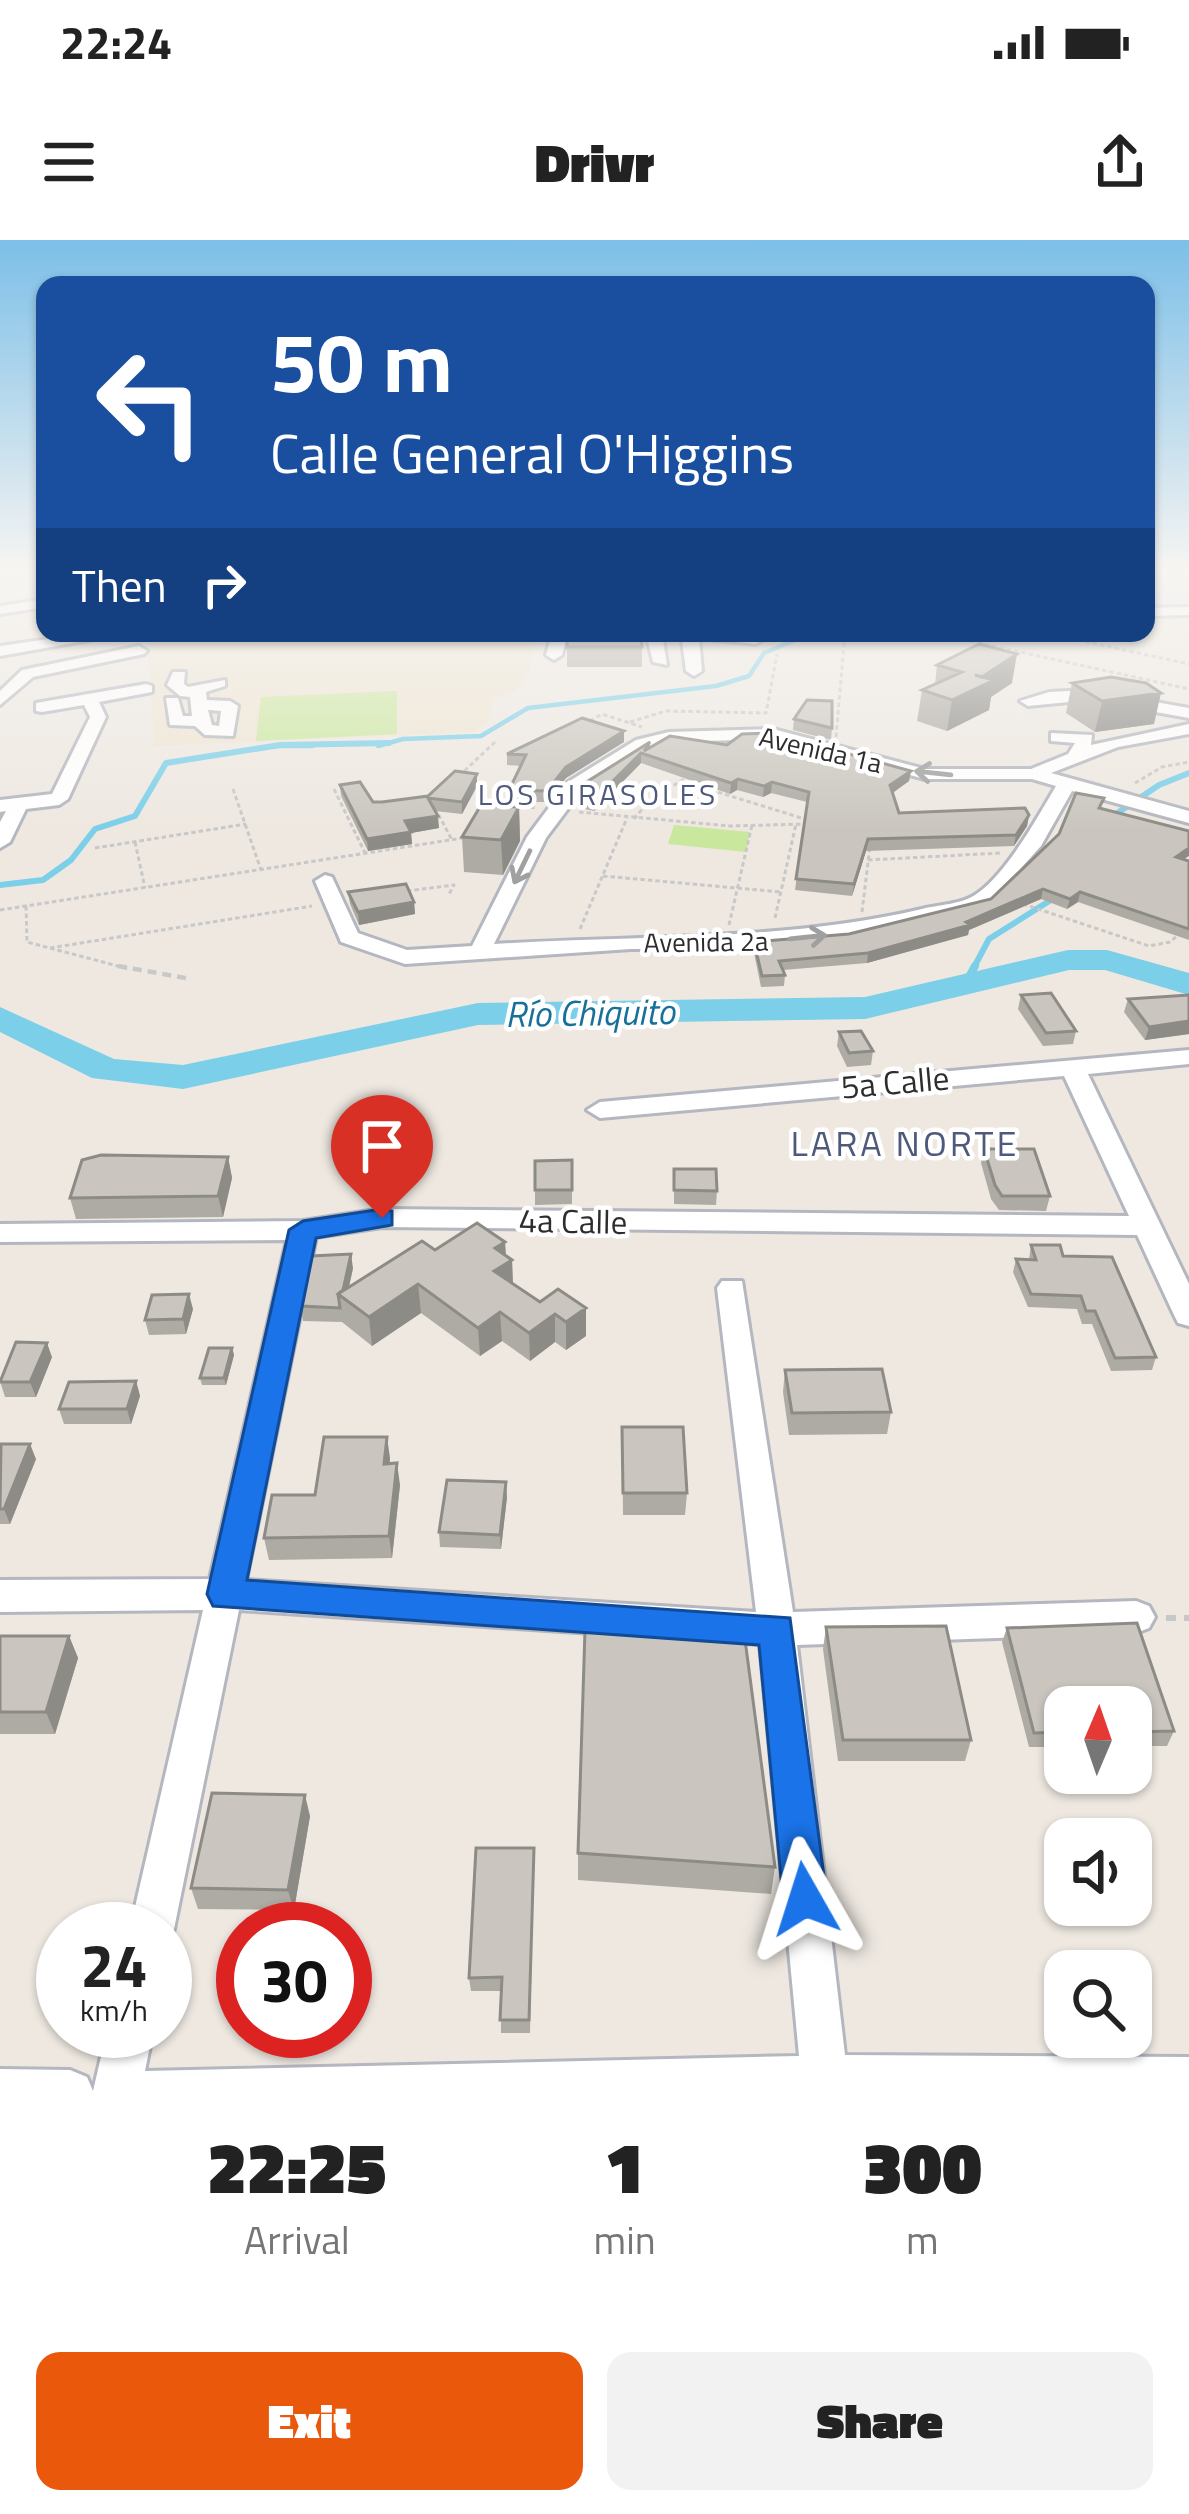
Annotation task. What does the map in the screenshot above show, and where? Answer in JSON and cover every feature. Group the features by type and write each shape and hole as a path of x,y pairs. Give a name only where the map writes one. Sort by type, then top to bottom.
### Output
{"street":[{"path":"0,700 28,673 111,657"},
{"path":"660,657 661,662"},
{"path":"692,657 694,671"},
{"path":"179,675 176,688 199,706"},
{"path":"172,702 176,721 199,706 219,682"},
{"path":"42,707 146,689"},
{"path":"1028,701 1057,693 1094,693 1189,713"},
{"path":"0,842 9,806 59,799 94,729 98,716 90,701"},
{"path":"1034,774 1114,742 1189,729"},
{"name":"Avenida 1a","path":"481,949 556,809 599,767 642,744 669,737 757,733 936,775 1034,774 1065,787 1189,817"},
{"path":"1057,736 1087,739 1076,756"},
{"name":"Avenida 2a","path":"329,892 349,938 392,954 430,956 574,944 770,941 860,929 981,901 1027,852 1065,787"},
{"name":"5a Calle","path":"600,1110 1189,1057"},
{"path":"1072,1066 1189,1315"},
{"name":"4a Calle","path":"0,1233 303,1230 382,1218 1147,1226"},
{"path":"158,1902 303,1230"},
{"path":"732,1288 777,1629 825,2087"},
{"path":"0,1596 226,1594 777,1629 1136,1618"},
{"path":"116,2094 124,2058"},
{"path":"146,2094 1189,2081"},
{"path":"0,2093 70,2094"}],"path":[{"path":"630,722 666,712 766,713 777,657"},
{"path":"835,748 843,657"},
{"path":"1041,657 1189,689"},
{"path":"1154,657 1189,664"},
{"path":"582,725 602,714 669,737"},
{"path":"452,840 435,808 443,790 495,742"},
{"path":"1116,799 1162,767 1189,762"},
{"path":"574,944 630,819 702,768"},
{"path":"508,805 630,819 820,824 682,781"},
{"path":"233,789 261,870"},
{"path":"334,789 365,853"},
{"path":"95,848 246,824"},
{"path":"770,941 796,824"},
{"path":"726,940 752,825"},
{"path":"0,910 470,837"},
{"path":"860,929 870,841"},
{"path":"135,842 145,888"},
{"path":"868,860 1027,852"},
{"path":"603,876 781,892"},
{"path":"394,893 454,885 448,896"},
{"path":"50,948 329,892"},
{"path":"990,892 1138,944 1161,946 1189,925"},
{"path":"26,906 28,942 191,979"}],"shaded area":[{"path":"148,657 532,657 529,673 515,692 494,699 487,722 475,732 155,746"}],"green space":[{"path":"397,691 397,734 256,741 261,697"},
{"path":"674,825 750,832 746,852 668,844"}],"building":[{"path":"954,657 1013,657 982,677 994,680 952,700 922,690 962,672 937,665"},
{"path":"1111,677 1146,683 1161,693 1102,701 1072,683"},
{"path":"807,700 832,701 832,728 794,719"},
{"path":"582,718 624,731 566,767 547,791 509,790 526,755 507,754"},
{"path":"773,733 911,771 890,785 899,813 1025,808 1029,815 1016,835 868,839 854,884 796,879 809,792 772,782 764,786 738,779 731,783 641,753 594,800 575,796 585,783 650,742 644,751 670,736 727,745 742,734"},
{"path":"455,771 477,774 462,802 428,798 438,816 405,821 411,832 367,839 340,785 360,782 373,802 382,802 428,796"},
{"path":"1076,793 1104,798 1099,808 1189,831 1189,848 1176,857 1189,861 1189,929 1080,892 1070,899 1043,889 966,922 970,925 868,953 779,961 785,975 762,976 754,942 849,934 991,899 1059,834"},
{"path":"481,805 519,807 501,840 462,837"},
{"path":"406,884 414,902 358,912 348,892"},
{"path":"1051,993 1076,1031 1046,1033 1021,995"},
{"path":"1189,995 1189,1021 1149,1027 1128,999"},
{"path":"861,1031 873,1051 849,1053 839,1032"},
{"path":"984,1149 1034,1149 1050,1196 1002,1196"},
{"path":"101,1155 228,1157 218,1196 70,1198 82,1160"},
{"path":"572,1160 572,1190 535,1190 535,1161"},
{"path":"674,1169 716,1169 717,1191 674,1190"},
{"path":"477,1223 505,1242 495,1248 512,1260 494,1271 540,1302 558,1289 586,1308 566,1322 555,1314 529,1333 500,1312 478,1328 418,1284 369,1317 338,1294 422,1241 435,1250"},
{"path":"1031,1245 1060,1245 1063,1256 1112,1257 1156,1357 1115,1358 1095,1311 1086,1311 1081,1296 1031,1294 1016,1259 1036,1260"},
{"path":"351,1254 338,1294 340,1308 301,1306 311,1256"},
{"path":"189,1294 183,1319 145,1320 152,1295"},
{"path":"16,1342 47,1343 30,1382 0,1382"},
{"path":"209,1348 232,1348 224,1378 200,1378"},
{"path":"882,1369 891,1412 792,1413 785,1370"},
{"path":"136,1381 127,1409 59,1409 69,1382"},
{"path":"622,1427 683,1427 687,1493 623,1493"},
{"path":"324,1437 387,1437 384,1464 397,1463 389,1536 264,1538 272,1495 315,1495"},
{"path":"1,1444 30,1444 4,1509 0,1509"},
{"path":"447,1480 506,1482 500,1535 439,1532"},
{"path":"1137,1623 1174,1731 1152,1732 1152,1686 1044,1686 1044,1733 1034,1733 1007,1628"},
{"path":"946,1626 971,1740 843,1740 826,1627"},
{"path":"585,1630 744,1632 775,1867 578,1853"},
{"path":"0,1636 69,1636 46,1712 0,1712"},
{"path":"212,1793 305,1795 288,1890 191,1888"},
{"path":"476,1848 534,1848 529,2020 500,2020 502,1977 469,1978"}],"waterway":[{"path":"389,743 481,736 528,708 716,686 749,676 762,657"},
{"path":"0,885 43,880 71,860 95,829 135,816 166,763 280,745 389,743"},
{"path":"378,746 389,743"},
{"path":"276,746 312,746"},
{"path":"1113,816 1159,785 1189,773"},
{"path":"973,969 989,939 1054,898"},
{"name":"Río Chiquito","path":"0,1018 106,1070 183,1077 478,1014 865,1008 938,995 1068,960 1107,960 1189,984"},
{"path":"963,988 975,966"}],"district":[{"name":"LOS GIRASOLES","path":"598,794"},
{"name":"LARA NORTE","path":"905,1142"}],"route":[{"path":"382,1218 303,1230 226,1594 777,1629 805,1899"}]}
